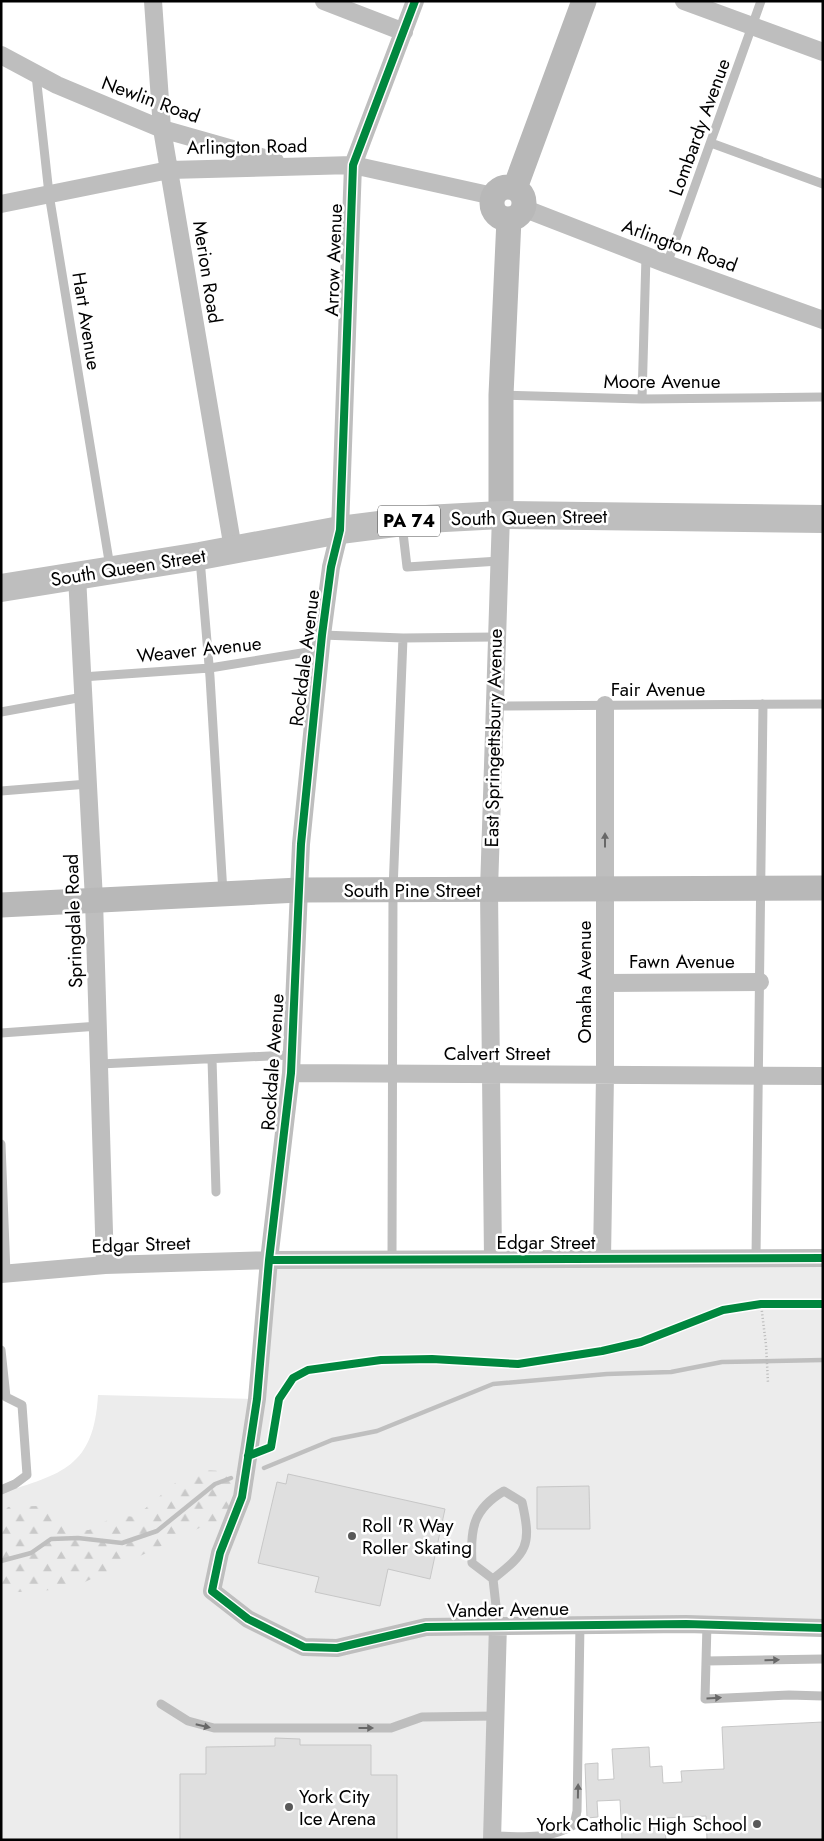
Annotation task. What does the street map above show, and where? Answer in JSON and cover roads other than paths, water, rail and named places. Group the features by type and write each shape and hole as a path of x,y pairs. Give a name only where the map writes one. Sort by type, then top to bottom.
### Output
{"main road":[{"name":"South Queen Street","path":"1,588 200,556 340,530 402,522 500,515 823,520"}],"street":[{"name":"Merion Road","path":"153,1 162,129 233,549"},
{"path":"324,1 404,32"},
{"name":"Arrow Avenue","path":"340,530 353,165 415,1"},
{"name":"East Springettsbury Avenue","path":"492,1258 490,890 495,637 499,561 501,395 510,203 584,1"},
{"path":"684,1 823,52"},
{"name":"Newlin Road","path":"1,54 36,75 162,129 292,166"},
{"name":"Arlington Road","path":"1,204 169,170 353,165 510,203 667,264 823,320"},
{"name":"Rockdale Avenue","path":"212,1591 220,1553 242,1498 257,1399 269,1260 291,1073 290,1054 301,844 321,642 331,567 340,530"},
{"name":"Springdale Road","path":"77,576 94,900 105,1265"},
{"name":"Omaha Avenue","path":"602,1258 605,1075 605,705"},
{"name":"South Pine Street","path":"1,905 299,890 823,888"},
{"name":"Fawn Avenue","path":"605,983 760,982"},
{"name":"Calvert Street","path":"291,1073 823,1076"},
{"name":"Edgar Street","path":"4,1274 105,1265 269,1260 392,1258 823,1258"},
{"name":"Vander Avenue","path":"212,1591 248,1619 304,1647 337,1648 426,1627 498,1624 707,1624 823,1628"},
{"path":"492,1838 498,1624"}],"lane":[{"name":"Lombardy Avenue","path":"667,264 761,1"},
{"name":"Hart Avenue","path":"36,75 49,194 111,570"},
{"path":"711,143 823,184"},
{"path":"642,398 646,256"},
{"name":"Moore Avenue","path":"501,395 642,398 823,397"},
{"path":"402,522 407,567 499,561"},
{"path":"200,556 210,668 223,893"},
{"name":"Weaver Avenue","path":"82,677 210,668 321,642 402,638 495,637"},
{"path":"392,1258 393,890 402,638"},
{"path":"1,712 83,697"},
{"path":"756,1257 760,1076 760,888 763,704"},
{"name":"Fair Avenue","path":"494,706 823,704"},
{"path":"1,790 88,784"},
{"path":"1,1033 99,1026"},
{"path":"100,1064 290,1054"},
{"path":"212,1058 216,1192"},
{"path":"1,1144 4,1274"},
{"path":"1,1350 6,1397 22,1405 27,1475 15,1484 1,1490"},
{"path":"493,1579 516,1561 527,1543 527,1526 522,1502 504,1491 488,1500 476,1517 471,1545 472,1563 493,1579 498,1624"},
{"path":"492,1838 546,1837 559,1834 574,1825 577,1811 580,1624"},
{"path":"707,1624 705,1699 789,1695 823,1696"},
{"path":"706,1661 823,1659"},
{"path":"160,1704 188,1721 214,1728 390,1728 422,1717 495,1716"}],"waterway":[{"path":"264,1468 332,1440 377,1431 493,1384 607,1374 671,1372 722,1362 823,1360"},
{"path":"1,1561 31,1553 51,1539 78,1538 122,1543 157,1531 215,1484 231,1478"}],"place":[{"name":"Roll 'R Way Roller Skating","path":"352,1536"},
{"name":"York City Ice Arena","path":"289,1807"},
{"name":"York Catholic High School","path":"757,1824"}]}
